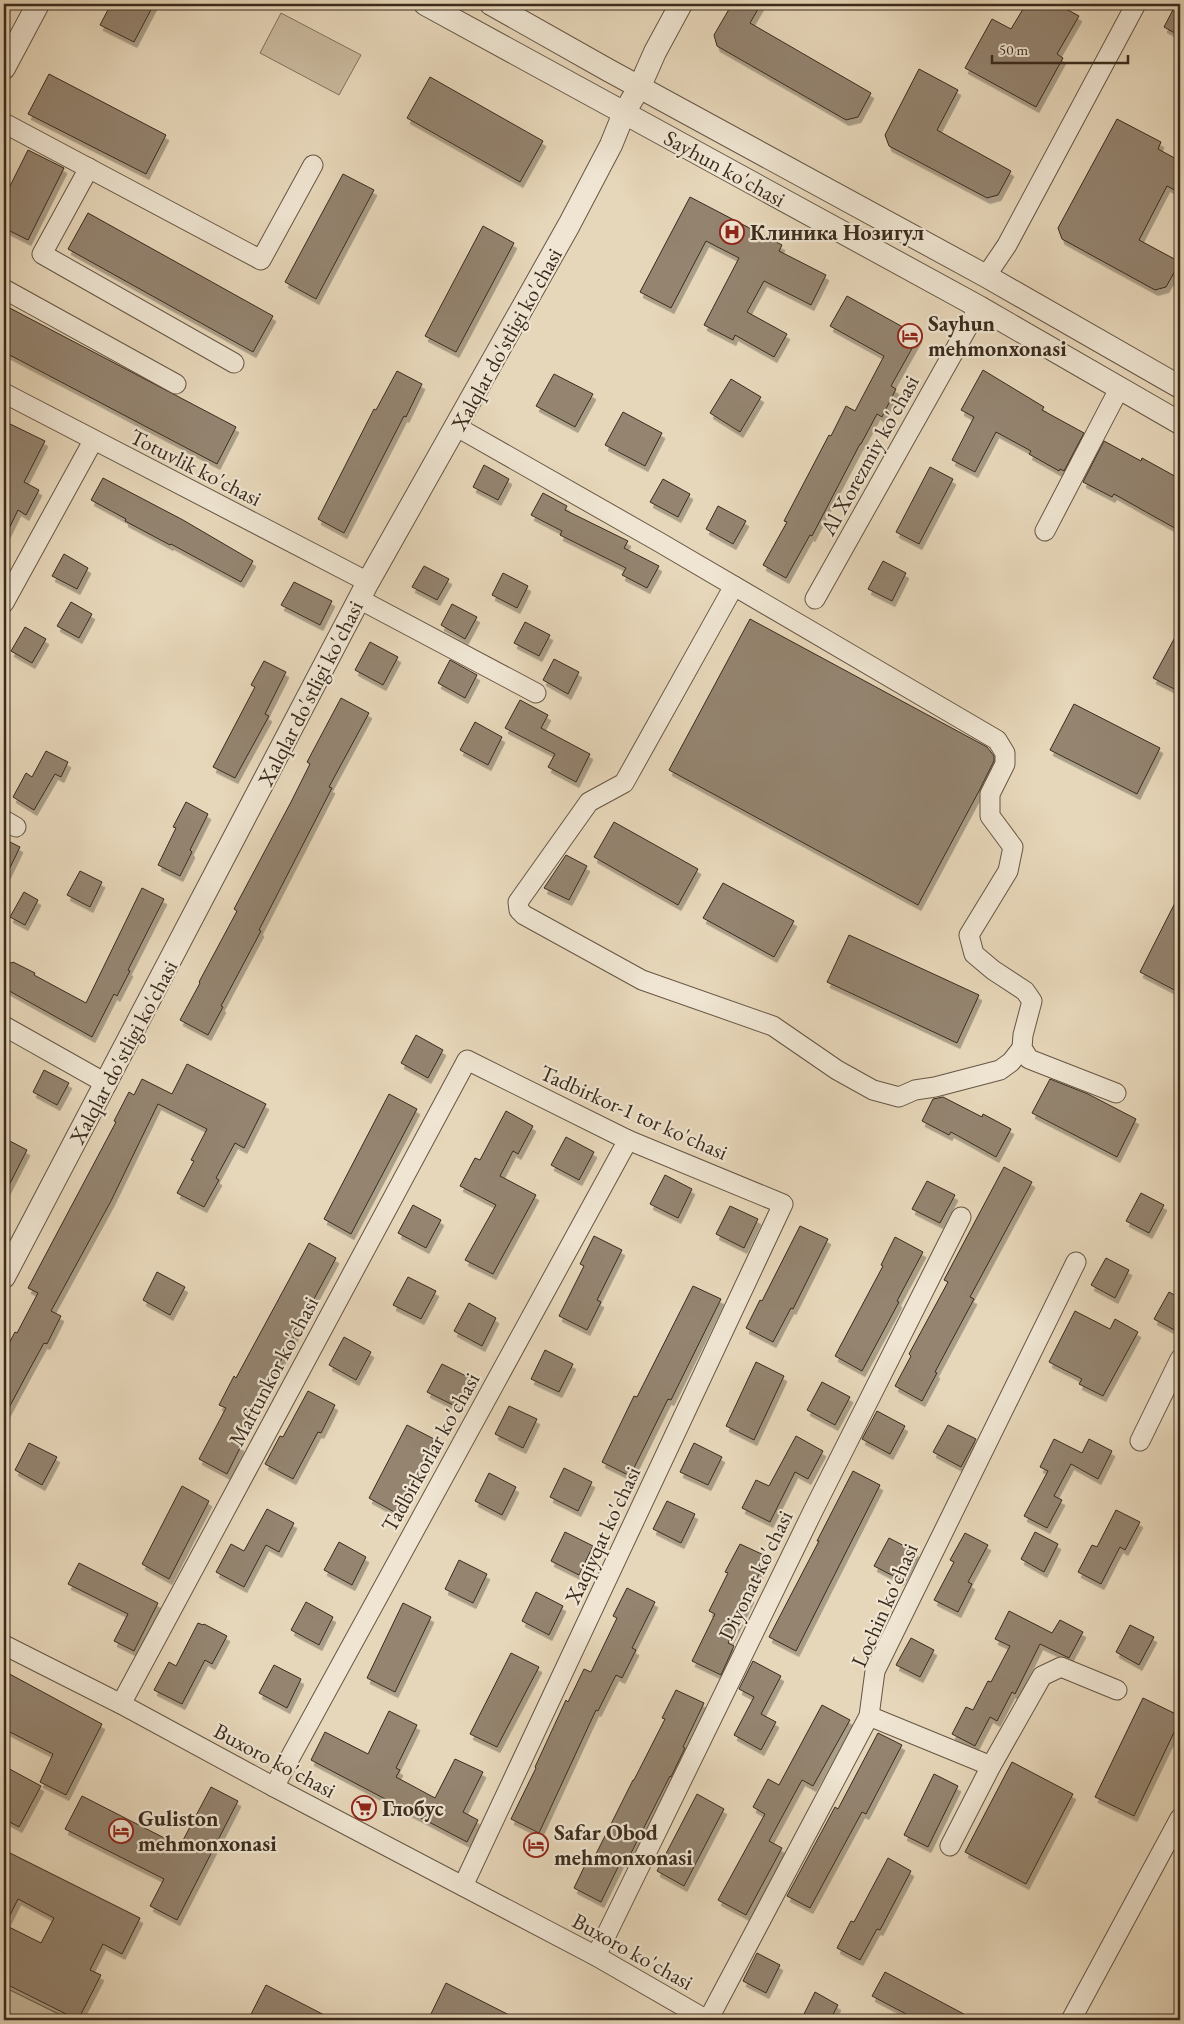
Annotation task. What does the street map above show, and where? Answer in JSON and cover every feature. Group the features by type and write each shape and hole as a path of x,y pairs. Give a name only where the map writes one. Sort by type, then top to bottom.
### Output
{"street":[{"path":"4,68 38,4"},
{"name":"Sayhun ko'chasi","path":"424,4 979,307 1180,423"},
{"name":"Sayhun ko'chasi","path":"491,4 986,276 1180,387"},
{"name":"Xalqlar do'stligi ko'chasi","path":"4,1277 107,1084 363,591 569,225 611,145 624,113 640,86 654,52 681,4"},
{"path":"986,276 1007,244 1136,4"},
{"path":"4,123 261,260 313,165"},
{"path":"89,168 42,254 234,363"},
{"path":"4,289 176,384"},
{"name":"Al Xorezmiy ko'chasi","path":"815,599 979,307"},
{"path":"1045,531 1118,388"},
{"name":"Totuvlik ko'chasi","path":"4,393 93,440 363,591 536,693"},
{"path":"457,427 659,542 997,740 1005,753 1005,764 990,794 990,816 1013,847 1008,871 969,936 974,954 993,970 1025,991 1032,1001 1023,1035 1022,1048 1011,1062 1000,1070 935,1087 915,1090 899,1097 873,1090 837,1070 773,1026 642,980 524,915 520,910 518,902 589,802 624,784 734,586"},
{"path":"4,603 93,440"},
{"path":"4,1026 107,1084"},
{"path":"1022,1048 1029,1059 1116,1093"},
{"name":"Tadbirkor-1 tor ko'chasi","path":"467,1060 628,1140 783,1204"},
{"name":"Maftunkor ko'chasi","path":"122,1704 467,1060"},
{"name":"Tadbirkorlar ko'chasi","path":"274,1787 628,1140"},
{"name":"Xaqiyqat ko'chasi","path":"463,1886 783,1204"},
{"name":"Diyonat ko'chasi","path":"596,1956 813,1512 961,1217"},
{"name":"Lochin ko'chasi","path":"707,2020 869,1716 875,1671 1076,1262"},
{"path":"1140,1441 1180,1359"},
{"name":"Buxoro ko'chasi","path":"4,1645 122,1704 274,1787 596,1956 707,2020"},
{"path":"950,1846 1042,1676 1062,1667 1117,1690"},
{"path":"869,1716 992,1766"},
{"path":"1071,2020 1180,1818"}],"shaded area":[{"path":"281,13 361,55 339,95 260,53"},
{"path":"4,1987 71,2020 4,2020"}],"building":[{"path":"111,4 154,4 134,42 100,25"},
{"path":"732,4 761,4 750,23 871,93 858,117 846,120 717,46 714,35"},
{"path":"1026,4 1057,4 1079,16 1057,54 1063,58 1036,107 965,68 992,19 1011,29"},
{"path":"1176,4 1180,4 1180,36 1164,27"},
{"path":"919,69 958,90 937,130 1011,171 998,195 987,198 889,146 885,135"},
{"path":"49,74 166,135 146,174 28,114"},
{"path":"430,77 543,141 520,182 407,118"},
{"path":"1117,119 1161,142 1158,149 1180,161 1180,193 1167,186 1139,240 1180,262 1166,287 1155,290 1062,239 1058,228"},
{"path":"28,150 64,168 28,240 4,228 4,198"},
{"path":"343,174 374,190 316,299 285,282"},
{"path":"690,197 782,245 779,251 826,275 811,305 764,281 747,312 787,334 774,357 735,335 733,340 704,325 739,258 706,241 671,308 640,292"},
{"path":"88,213 273,316 253,352 68,249"},
{"path":"483,226 514,243 456,352 425,336"},
{"path":"847,296 919,336 891,386 896,389 882,417 877,414 812,536 810,535 786,578 763,565 787,522 784,521 829,435 831,436 846,406 855,411 884,356 830,326"},
{"path":"4,305 236,427 217,464 4,352"},
{"path":"983,370 1044,407 1042,410 1084,433 1064,471 1060,469 1059,471 1029,454 1031,451 996,432 975,472 952,460 974,417 961,410"},
{"path":"397,371 422,384 344,533 318,519 374,409 376,410"},
{"path":"554,374 593,394 575,427 536,406"},
{"path":"731,379 761,397 740,432 710,413"},
{"path":"623,412 662,433 645,466 605,445"},
{"path":"4,421 45,441 24,482 39,490 26,515 18,510 4,539"},
{"path":"1104,441 1141,461 1142,458 1180,479 1180,531 1114,494 1112,497 1083,482"},
{"path":"484,465 509,479 498,500 473,487"},
{"path":"930,467 953,479 919,544 896,532"},
{"path":"103,478 183,520 253,561 241,582 125,521 126,519 91,500"},
{"path":"663,479 690,494 678,517 650,502"},
{"path":"543,493 567,506 565,510 628,541 624,548 659,566 647,588 622,575 626,568 560,535 562,531 531,515"},
{"path":"718,506 746,521 733,544 706,529"},
{"path":"64,554 88,568 77,589 52,576"},
{"path":"883,561 906,573 892,601 868,589"},
{"path":"424,566 449,579 437,600 412,587"},
{"path":"503,573 528,586 517,608 492,595"},
{"path":"294,582 332,601 320,625 281,605"},
{"path":"71,602 92,614 79,638 57,626"},
{"path":"452,604 477,617 465,639 441,625"},
{"path":"750,619 987,747 994,756 994,761 979,791 918,905 669,770"},
{"path":"525,622 550,635 539,656 514,643"},
{"path":"25,627 46,639 32,663 11,651"},
{"path":"1180,628 1180,692 1153,678"},
{"path":"370,642 398,657 383,685 355,670"},
{"path":"554,659 579,672 568,694 543,680"},
{"path":"450,660 477,675 465,698 438,683"},
{"path":"264,661 286,672 265,714 269,716 235,778 213,767 255,687 251,685"},
{"path":"341,698 369,713 329,787 332,788 259,930 261,931 221,1006 223,1007 208,1035 180,1020 237,911 234,909 291,802 310,764 307,762"},
{"path":"520,700 548,715 541,728 590,754 576,782 548,767 555,754 505,728"},
{"path":"1074,704 1160,748 1137,794 1050,750"},
{"path":"475,722 502,737 488,765 460,750"},
{"path":"46,751 68,762 61,777 55,774 34,810 13,797 26,773 32,777"},
{"path":"186,802 208,814 190,850 192,852 180,876 158,865 176,828 173,827"},
{"path":"614,822 698,869 678,905 594,857"},
{"path":"4,839 20,847 4,880"},
{"path":"566,855 587,866 569,900 544,888"},
{"path":"80,871 102,882 90,907 67,895"},
{"path":"723,883 794,921 774,957 703,918"},
{"path":"142,888 164,899 117,996 114,994 92,1037 4,988 4,960 13,962 35,973 34,975 86,1003"},
{"path":"24,892 38,900 25,925 10,917"},
{"path":"1180,893 1180,993 1140,972"},
{"path":"849,935 979,995 957,1043 827,982"},
{"path":"416,1035 443,1050 428,1078 401,1063"},
{"path":"187,1064 266,1104 244,1148 235,1143 216,1178 219,1180 204,1207 177,1193 194,1161 191,1160 207,1129 158,1104 111,1201 51,1311 61,1316 47,1344 44,1343 4,1417 4,1353 38,1293 28,1288 116,1122 114,1121 129,1092 134,1095 142,1079 172,1094"},
{"path":"44,1070 69,1083 57,1105 33,1092"},
{"path":"1050,1079 1088,1094 1136,1119 1117,1157 1032,1113"},
{"path":"389,1094 417,1109 351,1234 324,1219"},
{"path":"943,1097 982,1117 983,1114 1011,1129 996,1157 951,1132 949,1135 922,1121 933,1099"},
{"path":"506,1111 533,1126 518,1154 513,1151 500,1176 536,1195 493,1274 465,1260 496,1205 460,1186 475,1158 480,1160"},
{"path":"566,1137 594,1152 579,1180 551,1165"},
{"path":"4,1138 27,1150 4,1195"},
{"path":"1004,1167 1032,1182 970,1297 974,1299 935,1372 937,1373 922,1401 895,1386 911,1356 909,1354 948,1282 944,1280"},
{"path":"665,1175 692,1189 678,1218 650,1204"},
{"path":"927,1181 955,1195 940,1223 912,1209"},
{"path":"1141,1193 1164,1205 1149,1233 1126,1221"},
{"path":"413,1205 441,1220 426,1248 398,1233"},
{"path":"730,1206 758,1219 744,1248 716,1234"},
{"path":"800,1226 828,1239 793,1309 791,1308 773,1342 746,1328 760,1300 762,1301"},
{"path":"594,1236 622,1250 597,1300 601,1302 587,1330 559,1316 584,1266 580,1264"},
{"path":"895,1237 923,1252 862,1371 835,1356 883,1266 881,1265"},
{"path":"309,1243 336,1258 271,1379 268,1377 234,1442 241,1446 227,1474 199,1459 226,1408 219,1405 234,1376 236,1378"},
{"path":"1106,1258 1129,1270 1115,1298 1091,1285"},
{"path":"157,1272 185,1287 170,1315 143,1300"},
{"path":"408,1277 436,1291 421,1319 393,1305"},
{"path":"693,1286 721,1299 671,1400 668,1399 630,1476 602,1462 634,1396 637,1397"},
{"path":"1169,1292 1180,1298 1180,1333 1154,1319"},
{"path":"469,1303 496,1318 482,1346 454,1331"},
{"path":"1075,1311 1110,1329 1115,1319 1138,1332 1103,1396 1079,1384 1082,1379 1049,1362"},
{"path":"344,1337 371,1352 356,1380 329,1365"},
{"path":"545,1350 573,1364 559,1392 531,1379"},
{"path":"756,1362 784,1376 754,1440 726,1426"},
{"path":"442,1364 470,1378 455,1406 427,1392"},
{"path":"822,1382 850,1397 835,1425 807,1410"},
{"path":"308,1391 335,1405 321,1433 318,1432 293,1479 265,1464 280,1436 283,1437"},
{"path":"509,1406 537,1419 523,1448 495,1434"},
{"path":"877,1411 905,1426 890,1454 862,1439"},
{"path":"407,1425 434,1439 396,1513 369,1498"},
{"path":"948,1425 976,1439 961,1467 933,1452"},
{"path":"796,1436 823,1451 808,1479 795,1472 770,1522 742,1508 756,1480 769,1486"},
{"path":"1054,1439 1082,1453 1089,1439 1112,1451 1098,1479 1071,1464 1054,1496 1062,1500 1047,1528 1024,1516 1048,1471 1040,1467"},
{"path":"29,1443 57,1457 42,1485 15,1470"},
{"path":"694,1443 722,1457 708,1485 680,1472"},
{"path":"564,1468 592,1482 578,1511 550,1497"},
{"path":"853,1471 880,1485 796,1651 769,1637"},
{"path":"489,1473 516,1487 502,1515 475,1501"},
{"path":"182,1486 209,1501 169,1579 142,1564"},
{"path":"667,1501 695,1514 681,1543 653,1529"},
{"path":"267,1509 294,1523 279,1552 266,1545 244,1587 216,1572 231,1544 244,1551"},
{"path":"1116,1510 1140,1522 1125,1550 1120,1547 1101,1584 1078,1572 1092,1545 1097,1547"},
{"path":"565,1532 593,1546 579,1575 551,1561"},
{"path":"1035,1532 1058,1544 1044,1572 1021,1559"},
{"path":"965,1533 988,1545 968,1582 972,1584 958,1612 934,1600 954,1562 950,1560"},
{"path":"889,1538 916,1552 901,1580 874,1566"},
{"path":"339,1542 366,1557 352,1585 324,1570"},
{"path":"740,1544 768,1557 748,1595 751,1597 728,1643 734,1646 721,1675 692,1661 715,1614 709,1611 728,1573 725,1572"},
{"path":"459,1560 487,1574 473,1603 445,1589"},
{"path":"79,1563 158,1603 134,1651 114,1641 128,1614 68,1584"},
{"path":"627,1588 655,1602 632,1648 636,1650 622,1678 616,1675 598,1711 596,1710 539,1833 511,1819 566,1700 568,1702 584,1669 591,1672 617,1618 613,1616"},
{"path":"536,1592 563,1606 549,1635 522,1621"},
{"path":"306,1602 333,1617 319,1645 291,1630"},
{"path":"403,1603 431,1617 395,1692 367,1678"},
{"path":"1009,1611 1052,1633 1060,1620 1083,1632 1069,1658 1040,1644 1015,1694 1012,1692 997,1721 990,1717 975,1746 952,1734 966,1707 973,1710 988,1681 991,1682 1010,1646 995,1639"},
{"path":"198,1623 204,1624 227,1636 212,1664 205,1660 182,1704 154,1690 169,1662 176,1666"},
{"path":"1130,1625 1154,1637 1139,1665 1116,1652"},
{"path":"911,1638 934,1650 920,1677 896,1665"},
{"path":"511,1653 539,1667 497,1747 470,1734"},
{"path":"753,1661 781,1676 761,1714 776,1722 761,1750 734,1735 754,1697 739,1689"},
{"path":"274,1665 301,1679 287,1708 259,1693"},
{"path":"4,1671 102,1724 66,1795 40,1782 53,1754 4,1729"},
{"path":"676,1690 704,1703 671,1777 626,1863 621,1861 601,1902 574,1888 588,1859 592,1862 665,1719 662,1718"},
{"path":"1143,1698 1180,1716 1180,1720 1134,1816 1095,1797"},
{"path":"822,1705 850,1720 813,1786 802,1780 769,1841 782,1848 746,1915 718,1900 765,1814 753,1807 768,1779 779,1785"},
{"path":"389,1711 417,1725 396,1768 400,1770 396,1777 435,1798 455,1759 483,1772 463,1812 478,1820 467,1842 311,1760 325,1732 368,1754"},
{"path":"878,1733 902,1745 866,1814 862,1812 810,1908 787,1896 835,1807 838,1809"},
{"path":"1012,1762 1073,1794 1026,1884 965,1852"},
{"path":"4,1766 41,1786 19,1827 4,1819"},
{"path":"934,1774 958,1786 928,1847 904,1835"},
{"path":"211,1787 238,1801 177,1920 150,1906 164,1879 65,1829 82,1796 180,1846"},
{"path":"697,1794 724,1809 684,1886 657,1871"},
{"path":"4,1850 140,1918 122,1954 103,1944 90,1970 101,1975 78,2020 4,1983","holes":["18,1899 54,1918 41,1943 5,1925"]},
{"path":"888,1858 911,1871 880,1930 877,1929 860,1960 837,1948 851,1921 854,1922"},
{"path":"757,1953 780,1965 766,1993 743,1981"},
{"path":"885,1972 975,2020 903,2020 906,2014 872,1996"},
{"path":"446,1983 519,2020 428,2020"},
{"path":"266,1985 334,2020 248,2020"},
{"path":"815,1992 838,2005 830,2020 801,2020"}],"place":[{"name":"Клиника Нозигул","path":"732,232"},
{"name":"Sayhun mehmonxonasi","path":"910,336"},
{"name":"Глобус","path":"364,1808"},
{"name":"Guliston mehmonxonasi","path":"121,1831"},
{"name":"Safar Obod mehmonxonasi","path":"536,1845"}]}
